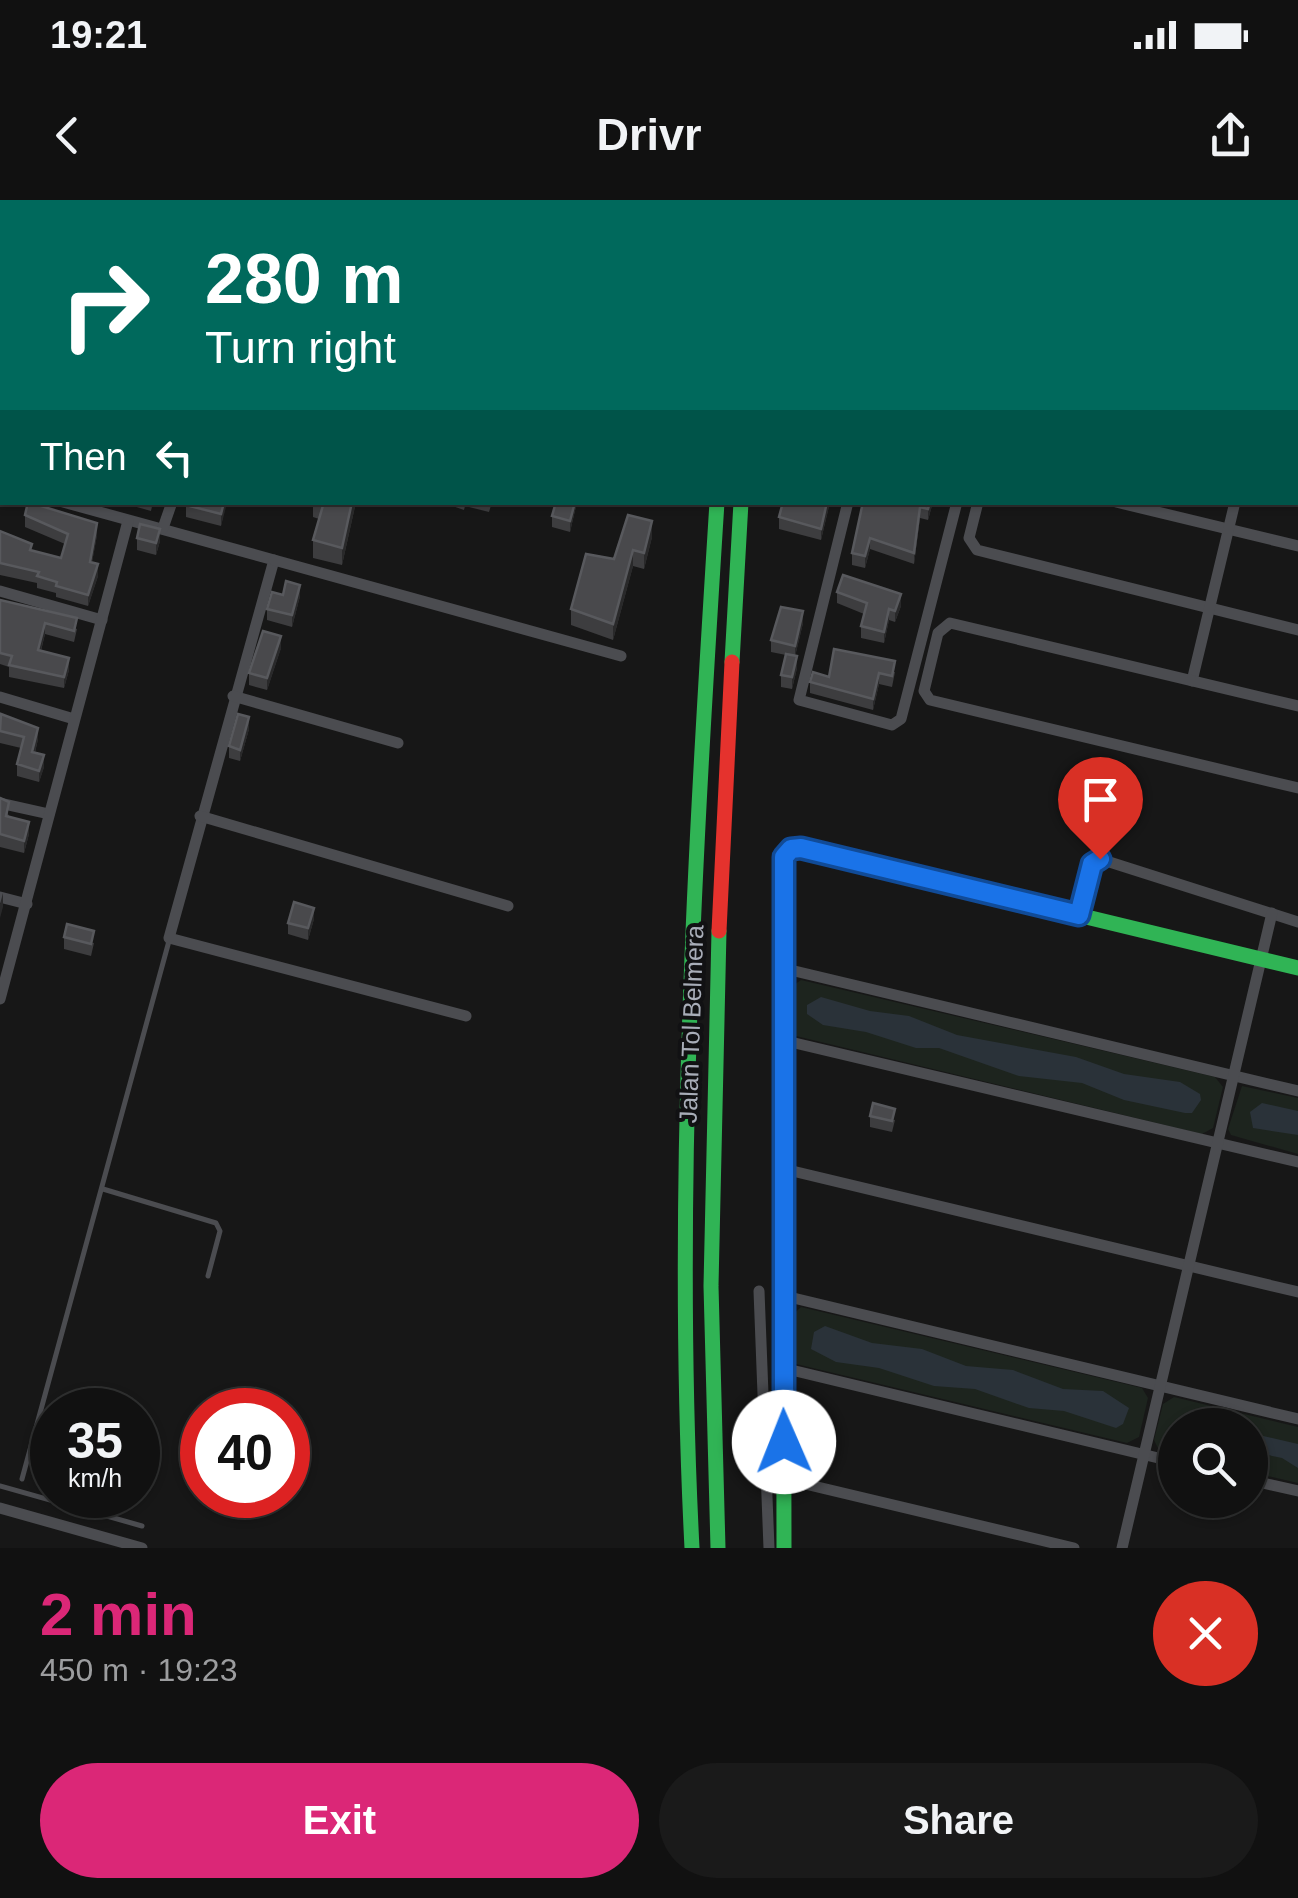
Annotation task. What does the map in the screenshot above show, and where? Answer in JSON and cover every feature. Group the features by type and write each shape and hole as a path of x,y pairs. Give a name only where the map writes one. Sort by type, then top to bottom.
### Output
{"main road":[{"name":"Jalan Tol Belmera","path":"692,1548 685,1389 687,1112 717,505"},
{"name":"Jalan Tol Belmera","path":"718,1548 710,1369 712,1135 741,505"},
{"path":"784,1548 782,872 784,857 791,849 1298,968"}],"street":[{"path":"73,505 621,656"},
{"path":"163,528 171,505"},
{"path":"847,505 799,700 892,725 901,719 956,505"},
{"path":"977,505 969,538 977,550 1298,630"},
{"path":"1128,505 1298,546"},
{"path":"1192,681 1234,505"},
{"path":"0,998 128,521"},
{"path":"274,560 233,696 169,938 466,1016"},
{"path":"0,591 102,620"},
{"path":"1298,706 950,624 938,633 924,690 930,700 1298,788"},
{"path":"233,696 398,743"},
{"path":"0,697 74,719"},
{"path":"0,803 49,814"},
{"path":"200,816 508,906"},
{"path":"1079,915 1092,864 1100,859 1298,922"},
{"path":"0,897 26,904"},
{"path":"1122,1548 1272,914"},
{"path":"782,968 1298,1090"},
{"path":"782,1040 1298,1162"},
{"path":"784,1168 1298,1292"},
{"path":"759,1290 769,1548"},
{"path":"784,1296 1298,1420"},
{"path":"783,1368 1158,1458"},
{"path":"784,1479 1074,1548"},
{"path":"1268,1484 1298,1492"},
{"path":"0,1508 142,1548"}],"lane":[{"path":"22,1479 169,938"},
{"path":"102,1189 216,1223 220,1230 208,1276"},
{"path":"0,1486 142,1526"}],"shaded area":[{"path":"801,980 1215,1077 1223,1087 1213,1128 1202,1134 796,1036 791,1027 791,987"},
{"path":"821,997 870,1011 909,1016 957,1035 1076,1057 1124,1074 1180,1082 1200,1094 1201,1100 1192,1113 1185,1113 1124,1100 1082,1083 1019,1076 939,1048 916,1048 866,1032 823,1025 807,1014 807,1005"},
{"path":"1242,1086 1298,1098 1298,1154 1231,1135 1228,1129"},
{"path":"1262,1103 1298,1111 1298,1135 1253,1128 1250,1112"},
{"path":"801,1307 1142,1388 1148,1398 1139,1437 1127,1443 796,1364 791,1358 790,1317"},
{"path":"825,1326 872,1343 922,1349 966,1366 1013,1370 1063,1389 1103,1391 1129,1408 1123,1424 1116,1428 1064,1411 1029,1408 975,1389 934,1386 879,1368 836,1362 811,1349 814,1332"},
{"path":"1174,1397 1219,1408 1162,1408"},
{"path":"1268,1420 1298,1427 1298,1483 1268,1476"},
{"path":"1268,1437 1298,1444 1298,1468 1268,1455"}],"building":[{"path":"27,505 38,505 97,523 90,562 98,564 88,595 56,586 57,582 37,576 39,572 0,563 0,531 32,544 30,550 61,558 68,534 25,515"},
{"path":"186,505 223,505 221,514"},
{"path":"323,505 351,505 342,548 313,540"},
{"path":"555,505 574,505 570,521 552,516"},
{"path":"782,505 826,505 821,529 779,517"},
{"path":"862,505 929,505 928,509 920,507 914,553 870,538 865,556 852,553"},
{"path":"628,515 652,521 644,553 633,550 613,624 571,609 586,554 614,559"},
{"path":"140,524 160,529 156,543 137,538"},
{"path":"843,575 901,594 895,611 889,609 884,632 861,626 867,603 837,592"},
{"path":"286,581 300,585 292,615 267,609 272,592 283,595"},
{"path":"0,600 77,618 74,631 45,623 38,650 69,658 64,677 9,665 12,656 0,653"},
{"path":"781,607 803,611 795,646 771,640"},
{"path":"263,631 281,636 267,678 249,673"},
{"path":"834,649 895,661 892,676 879,673 873,699 810,682 813,672 829,677"},
{"path":"786,654 797,656 792,677 781,675"},
{"path":"1,714 38,728 32,752 44,755 39,771 17,764 24,737 0,731"},
{"path":"238,714 249,717 240,750 229,746"},
{"path":"0,798 9,802 6,816 29,822 24,841 0,834"},
{"path":"294,902 314,908 308,928 288,923"},
{"path":"67,924 94,931 91,944 64,937"},
{"path":"873,1103 895,1109 892,1121 870,1116"}],"traffic: fast":[{"path":"692,1548 686,1155 701,763 717,505"},
{"path":"732,662 741,505"},
{"path":"784,1548 783,857 791,849 801,848 1298,968"},
{"path":"718,1548 711,1286 719,931"}],"traffic: jam":[{"path":"719,931 732,662"}],"route":[{"path":"784,1442 784,857 791,849 801,848 1079,915 1092,864 1100,859"}]}
